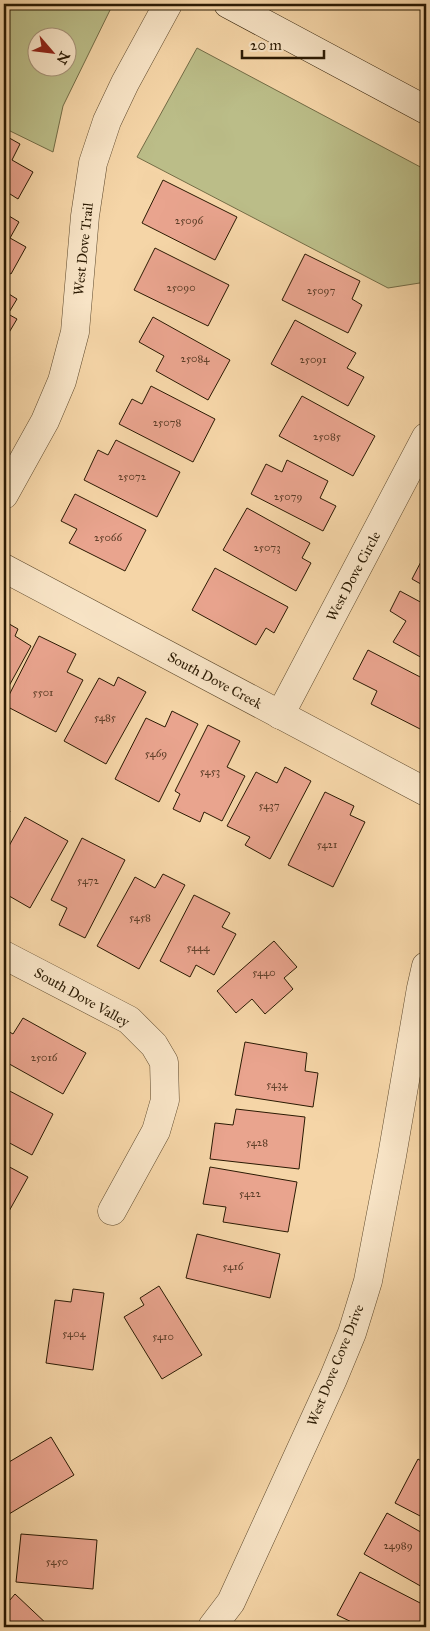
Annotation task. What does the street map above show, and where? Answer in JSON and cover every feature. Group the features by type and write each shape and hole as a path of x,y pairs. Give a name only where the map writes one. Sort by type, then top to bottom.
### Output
{"street":[{"name":"West Dove Trail","path":"4,495 44,421 62,381 75,332 92,163 107,121 125,82 168,4"},
{"path":"228,4 426,110"},
{"name":"West Dove Circle","path":"280,715 426,436"},
{"name":"South Dove Creek","path":"4,568 426,792"},
{"name":"South Dove Valley","path":"4,955 129,1020 154,1045 164,1062 165,1100 156,1131 112,1211"},
{"name":"West Dove Cove Drive","path":"212,1627 231,1602 333,1379 352,1333 368,1281 426,966"}],"green space":[{"path":"4,4 113,4 78,75 78,28 28,28 28,78 77,78 63,106 53,152 4,128"},
{"path":"197,48 426,170 426,282 388,288 137,157"}],"building":[{"path":"4,135 20,144 12,160 33,172 18,199 10,194 4,204"},
{"path":"163,180 237,217 215,260 142,223"},
{"path":"4,213 19,222 10,238 26,247 11,274 4,270"},
{"path":"155,248 229,285 208,326 134,290"},
{"path":"305,254 360,281 352,299 362,305 348,333 282,300"},
{"path":"4,291 17,299 8,314 17,319 4,341"},
{"path":"153,317 230,360 208,400 156,371 164,356 139,342"},
{"path":"295,320 356,353 347,368 364,377 348,406 271,364"},
{"path":"151,386 215,419 193,462 119,424 132,399 142,404"},
{"path":"302,396 375,436 353,476 279,436"},
{"path":"116,440 180,472 157,517 84,480 98,450 108,455"},
{"path":"287,460 328,481 320,498 336,506 323,531 251,494 266,464 282,472"},
{"path":"75,494 146,530 125,571 69,543 77,529 61,521"},
{"path":"247,508 310,543 302,558 311,563 296,591 223,550"},
{"path":"426,552 426,587 412,579"},
{"path":"215,568 288,607 274,633 266,628 256,645 192,610"},
{"path":"400,591 426,605 426,660 393,642 406,621 390,611"},
{"path":"4,621 18,629 15,636 31,646 4,695"},
{"path":"39,636 76,654 67,672 83,680 56,732 4,705"},
{"path":"368,650 426,680 426,732 371,704 377,691 353,679"},
{"path":"118,677 146,692 106,764 64,741 99,678 114,686"},
{"path":"172,711 198,724 159,802 115,779 146,718 165,727"},
{"path":"208,725 240,741 227,767 245,776 222,821 204,812 200,822 173,809 180,794 175,791"},
{"path":"285,767 311,781 270,859 245,845 250,837 227,826 256,772 277,783"},
{"path":"325,792 354,806 350,815 365,822 333,887 288,865"},
{"path":"4,808 10,811 4,822"},
{"path":"25,817 68,841 30,908 4,893 4,855"},
{"path":"82,838 125,860 85,938 59,925 67,908 51,900"},
{"path":"163,874 185,885 139,969 97,946 135,877 155,888"},
{"path":"194,895 230,913 222,927 236,934 214,975 196,965 190,977 160,961"},
{"path":"274,941 297,967 284,978 293,989 265,1014 252,999 236,1013 217,991"},
{"path":"23,1018 86,1053 63,1094 4,1061 4,1034 6,1030 13,1034"},
{"path":"245,1042 307,1053 305,1071 318,1073 313,1107 235,1095"},
{"path":"4,1088 53,1114 32,1155 4,1140"},
{"path":"236,1109 305,1117 299,1169 210,1159 215,1123 233,1125"},
{"path":"4,1164 28,1177 8,1213 4,1211"},
{"path":"210,1167 297,1182 288,1232 223,1222 226,1207 203,1204"},
{"path":"197,1234 280,1254 270,1298 186,1278"},
{"path":"159,1286 202,1355 162,1379 124,1317 144,1305 140,1298"},
{"path":"73,1289 104,1293 93,1370 46,1363 55,1300 71,1302"},
{"path":"51,1437 74,1475 4,1517 4,1465"},
{"path":"418,1459 426,1464 426,1519 395,1503"},
{"path":"387,1513 426,1535 426,1585 424,1588 364,1554"},
{"path":"21,1534 97,1540 93,1589 16,1582"},
{"path":"360,1572 426,1606 426,1621 423,1627 362,1627 337,1615"},
{"path":"15,1594 50,1627 4,1627 4,1607"}]}
